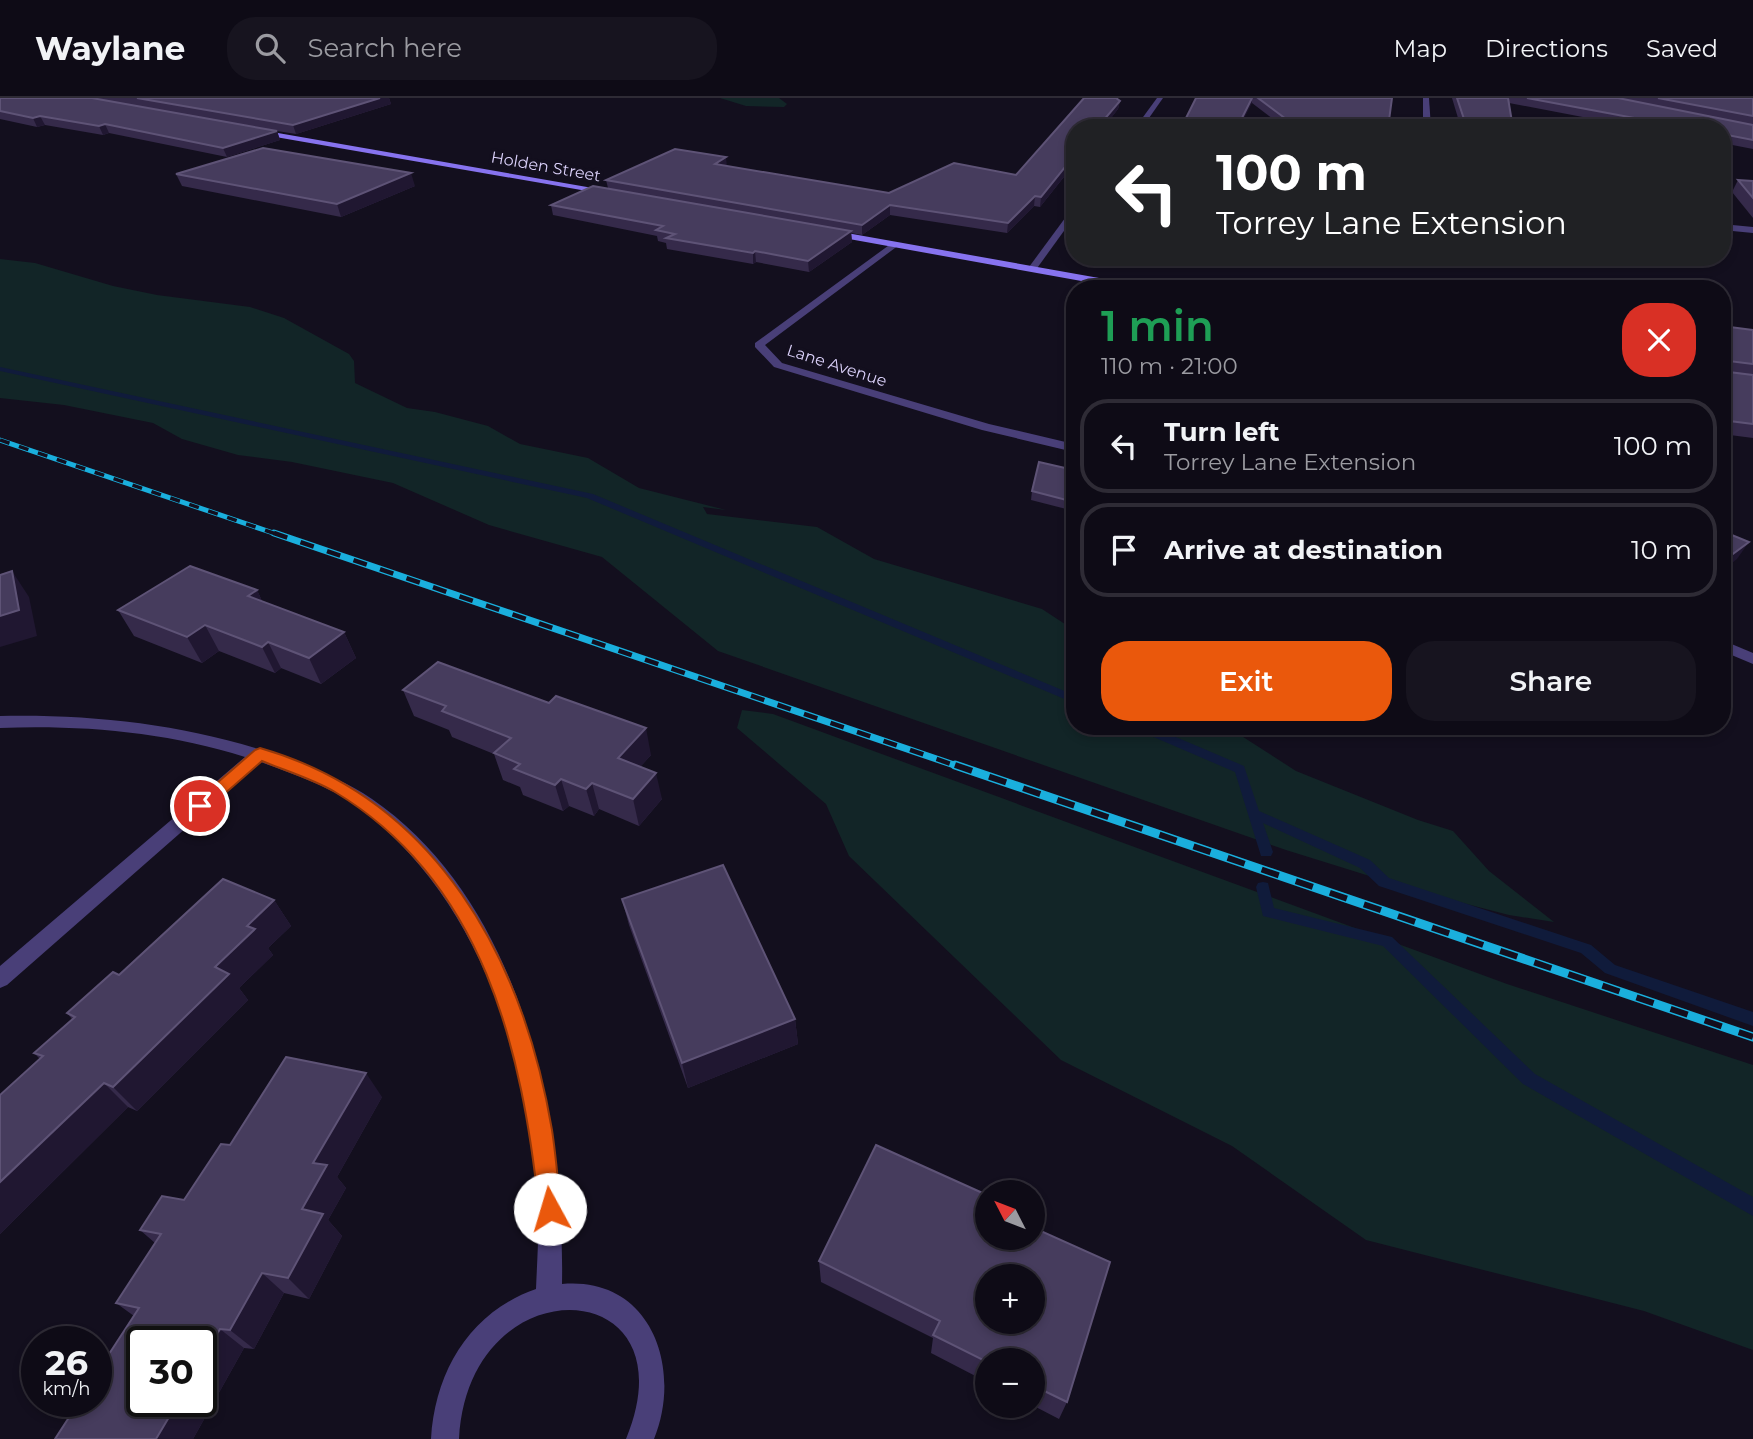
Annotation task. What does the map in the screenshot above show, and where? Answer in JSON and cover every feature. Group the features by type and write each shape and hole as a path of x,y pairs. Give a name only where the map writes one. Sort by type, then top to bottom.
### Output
{"main road":[{"name":"Holden Street","path":"245,129 619,194"},
{"path":"816,230 1094,280"}],"street":[{"path":"1145,119 1160,98"},
{"path":"1426,98 1427,119"},
{"path":"1032,269 1066,223"},
{"path":"1731,228 1753,230"},
{"name":"Lane Avenue","path":"895,245 759,345 778,365 986,427 1066,447"},
{"path":"1731,649 1753,659"},
{"path":"0,722 69,722 145,727 193,735 260,754 338,786 368,805 423,855 452,892 482,943 506,998 520,1042 541,1129 550,1209 549,1297"},
{"path":"0,979 260,754"},
{"path":"445,1439 452,1390 480,1341 512,1313 531,1302 549,1297 585,1295 616,1308 640,1333 649,1359 653,1389 640,1439"}],"green space":[{"path":"720,98 779,98 787,104 784,107 746,106"},
{"path":"0,259 35,263 113,286 157,295 250,307 284,318 349,354 354,361 355,383 407,408 435,412 488,426 520,444 588,458 639,488 726,510 703,507 707,514 817,527 874,559 1042,609 1066,625 1066,735 1240,735 1296,771 1418,820 1453,831 1489,871 1554,922 1509,915 1424,893 1286,850 718,651 602,557 489,525 393,483 292,462 238,455 182,439 153,423 64,405 0,398"},
{"path":"742,710 773,714 1507,984 1753,1065 1753,1350 1644,1311 1366,1240 1232,1146 1061,1060 849,856 826,804 737,728"}],"building":[{"path":"0,98 92,98 277,131 223,148 105,124 99,126 40,116 33,118 0,111"},
{"path":"137,98 380,98 293,125"},
{"path":"1084,98 1116,98 1120,101 1105,119 1066,119 1066,166 1041,197 1035,196 1008,223 890,205 862,225 606,180 675,149 726,157 715,164 889,193 954,163 1016,175"},
{"path":"1196,98 1252,98 1242,119 1186,119"},
{"path":"1258,98 1392,98 1389,119 1286,119"},
{"path":"1457,98 1508,98 1512,119 1464,119"},
{"path":"1527,98 1618,98 1723,119 1640,119"},
{"path":"1658,98 1753,98 1753,116"},
{"path":"1731,121 1753,125 1753,140 1731,136"},
{"path":"263,148 411,173 337,204 176,174"},
{"path":"1738,180 1753,181 1753,198"},
{"path":"593,186 851,231 808,261 666,238 675,234 656,230 663,226 551,205"},
{"path":"1731,327 1753,330 1753,364 1731,361"},
{"path":"1731,372 1753,375 1753,424 1731,421"},
{"path":"1039,462 1066,468 1066,500 1032,491"},
{"path":"1731,535 1749,542 1731,555"},
{"path":"190,566 257,590 248,596 344,632 309,658 268,642 262,647 205,625 187,637 118,610"},
{"path":"12,571 19,610 0,616 0,575"},
{"path":"438,662 549,703 556,696 646,728 618,758 656,773 633,799 592,783 586,789 561,779 555,785 514,769 520,764 494,753 511,738 442,711 446,706 403,690"},
{"path":"723,865 795,1019 682,1063 622,899"},
{"path":"223,879 274,900 247,926 255,929 215,967 229,974 113,1087 104,1083 0,1182 0,1095 43,1056 34,1053 75,1017 67,1013 113,972 119,975"},
{"path":"286,1057 366,1073 313,1163 327,1165 302,1209 323,1214 288,1278 262,1273 230,1330 220,1329 217,1334 217,1326 127,1326 139,1308 116,1303 161,1234 140,1230 162,1196 184,1200 221,1144 230,1145"},
{"path":"876,1145 975,1190 975,1250 1045,1250 1045,1233 1110,1262 1067,1402 1045,1391 1045,1348 975,1348 975,1356 933,1335 940,1321 819,1261"},
{"path":"126,1328 126,1417 169,1417 156,1439 55,1439 69,1417 112,1417 112,1349"}],"waterway":[{"path":"0,369 590,496 1066,696"},
{"path":"1160,735 1240,769 1254,813"},
{"path":"1254,813 1365,864 1384,882 1586,949 1610,969 1753,1019"},
{"path":"1254,813 1266,852"},
{"path":"1263,887 1268,912 1387,941 1529,1079 1753,1207"}],"railway":[{"path":"0,440 279,535"},
{"path":"274,533 960,767"},
{"path":"955,765 1753,1037"}],"route":[{"path":"200,806 260,754 338,786 368,805 423,855 452,892 482,943 506,998 524,1054 541,1129 550,1209"}]}
